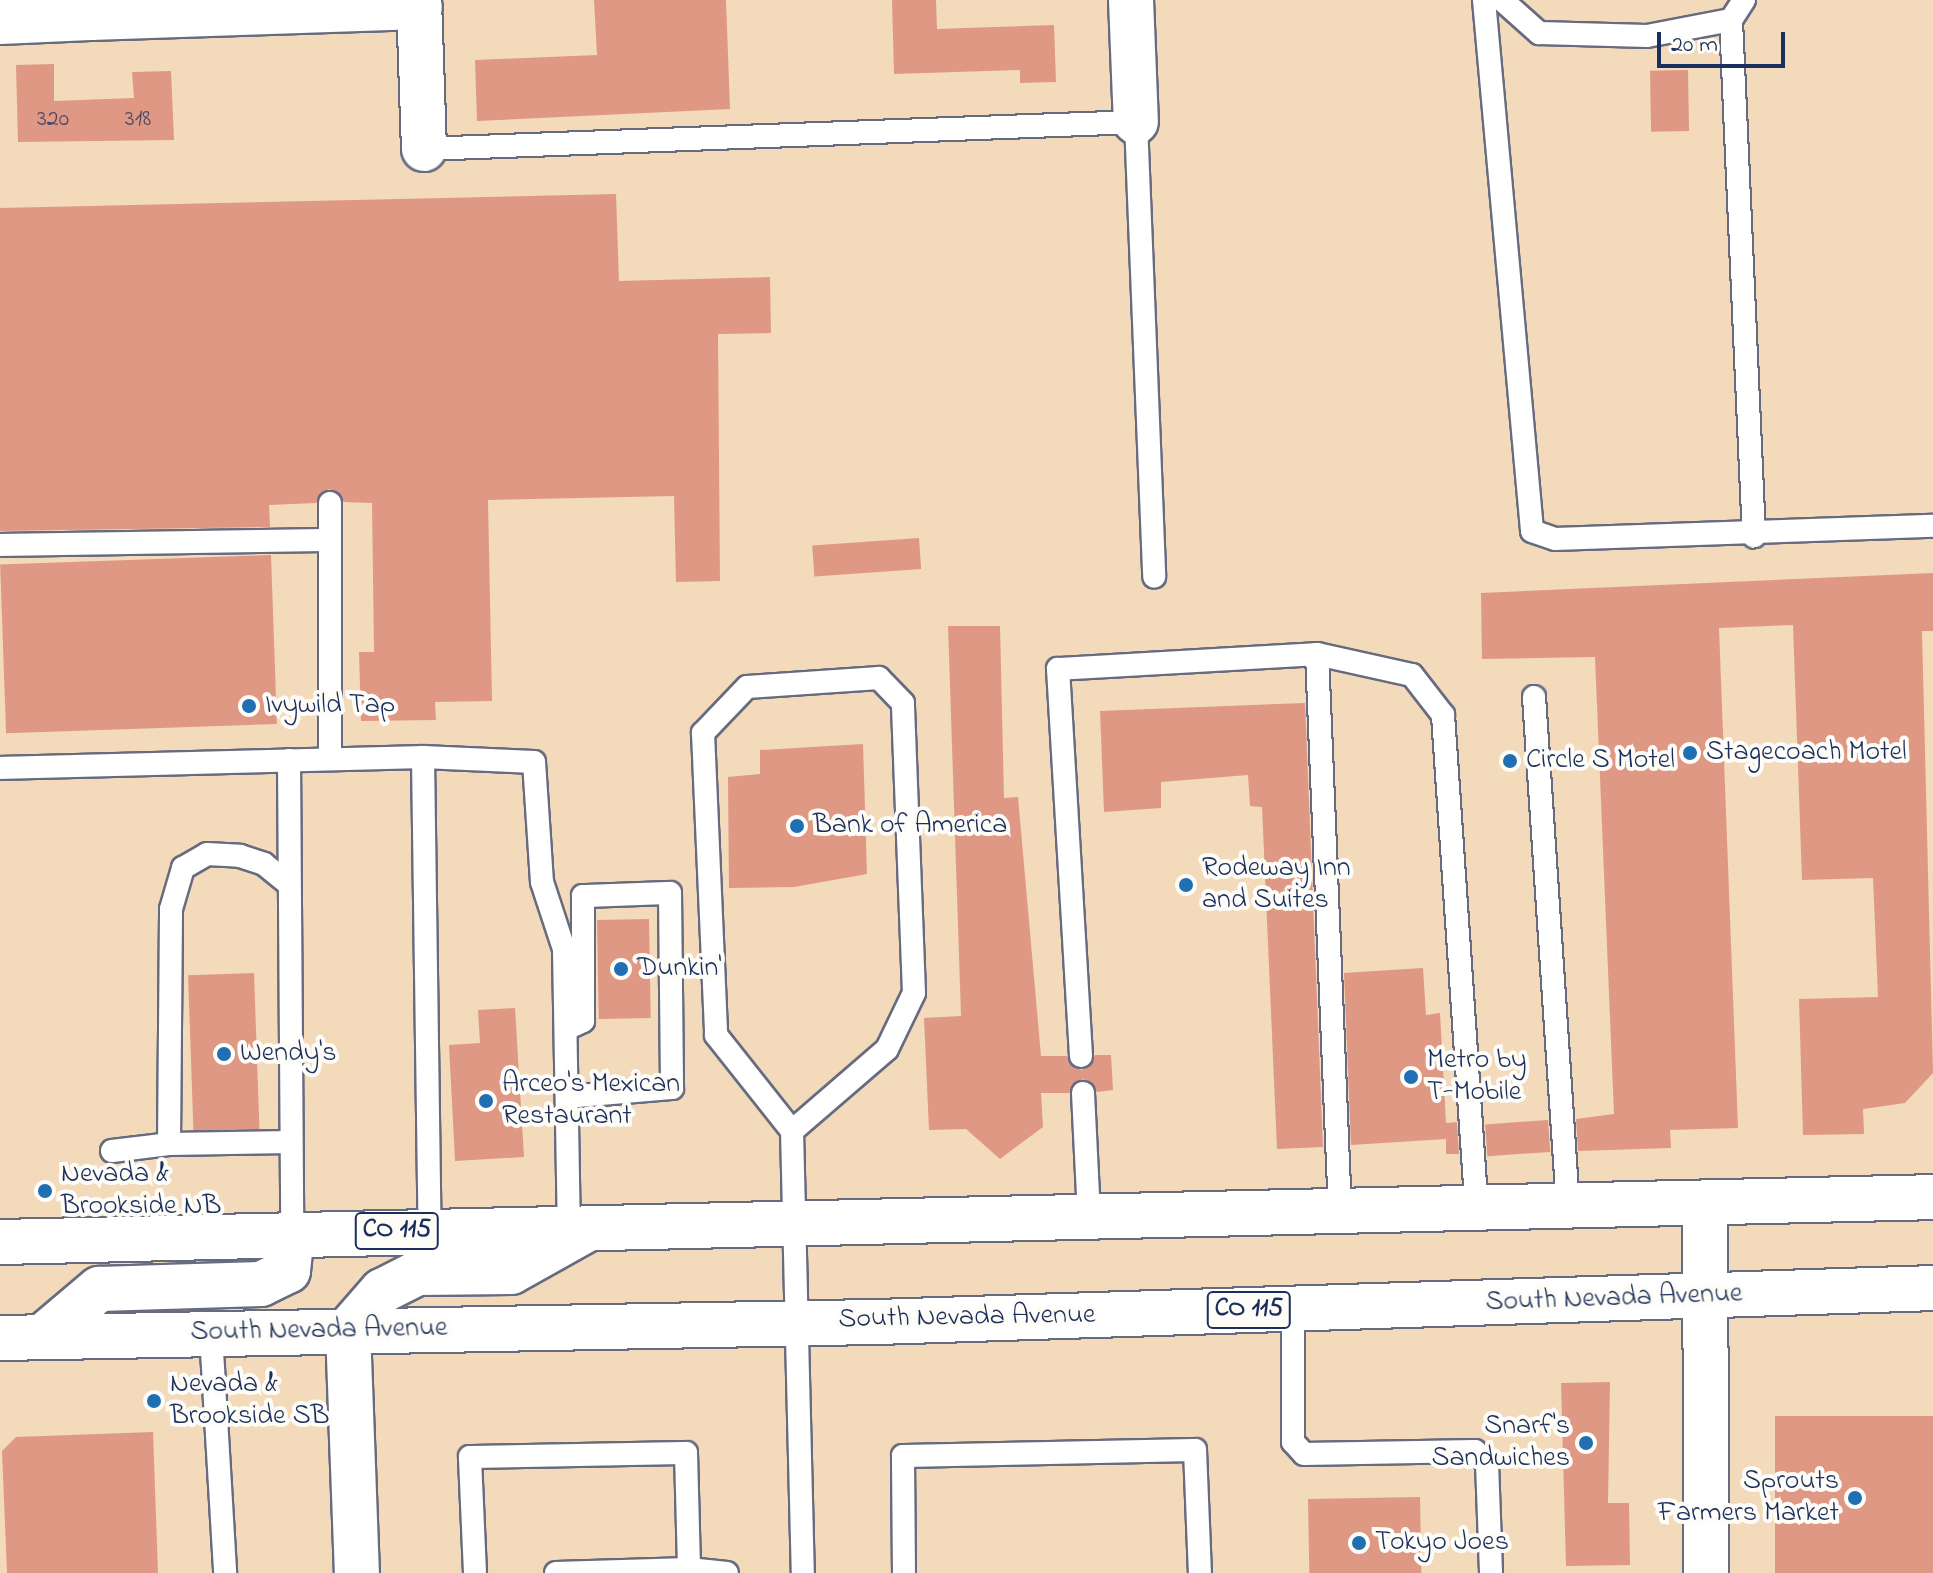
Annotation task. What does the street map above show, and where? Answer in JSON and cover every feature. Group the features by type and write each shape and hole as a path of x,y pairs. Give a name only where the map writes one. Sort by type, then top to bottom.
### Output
{"main road":[{"path":"1131,0 1136,122"},
{"path":"0,22 90,9 420,3 424,149"},
{"name":"CO 115","path":"0,1242 1933,1197"},
{"path":"1705,1203 1706,1573"},
{"path":"357,1573 348,1330 382,1291 417,1273 511,1272 580,1227"},
{"path":"21,1338 99,1289 261,1284 288,1271 292,1234"},
{"name":"South Nevada Avenue","path":"21,1338 1293,1309 1933,1288"}],"lane":[{"path":"1484,0 1532,531 1555,539 1754,536 1933,526"},
{"path":"1502,0 1539,33 1647,36 1731,20"},
{"path":"1744,0 1731,20 1754,536"},
{"path":"424,149 1136,122 1154,577"},
{"path":"330,503 330,759"},
{"path":"0,545 330,540"},
{"path":"1317,654 1340,1211"},
{"path":"1081,1056 1058,669 1317,654 1384,665 1412,675 1443,715 1477,1209"},
{"path":"792,1131 887,1049 914,993 903,703 879,678 747,687 703,733 716,1035 792,1131 803,1573"},
{"path":"1534,697 1568,1206"},
{"path":"423,757 430,1230"},
{"path":"0,768 423,757 534,762 542,882 564,949 567,1097 580,1227"},
{"path":"289,760 292,1234"},
{"path":"169,1144 171,909 183,868 207,854 240,856 264,864 289,884"},
{"path":"566,1029 583,1021 583,896 670,893 672,1088 567,1097"},
{"path":"1083,1093 1089,1216"},
{"path":"112,1151 169,1144 291,1142"},
{"path":"1293,1309 1293,1442 1304,1454 1475,1451 1487,1463 1491,1573"},
{"path":"211,1334 225,1573"},
{"path":"904,1573 903,1456 1195,1450 1200,1573"},
{"path":"475,1573 470,1457 686,1453 689,1569"},
{"path":"556,1573 689,1569 727,1573"}],"building":[{"path":"594,0 726,0 730,109 477,121 475,60 597,55"},
{"path":"892,0 936,0 937,29 1054,25 1056,82 1020,83 1020,70 894,74"},
{"path":"54,64 54,101 134,98 132,72 171,71 174,140 18,142 16,65"},
{"path":"1688,70 1689,131 1651,132 1650,71"},
{"path":"616,194 619,281 770,277 771,333 718,334 720,581 676,582 674,496 488,500 492,701 435,702 436,720 361,721 359,652 374,652 372,503 344,502 329,489 316,503 269,505 270,527 0,531 0,208"},
{"path":"919,538 921,569 814,576 812,545"},
{"path":"271,555 277,724 6,733 0,564"},
{"path":"1933,573 1933,631 1922,631 1933,1073 1905,1103 1863,1109 1864,1134 1803,1135 1799,999 1878,997 1873,878 1802,880 1793,625 1719,628 1738,1128 1670,1130 1671,1148 1578,1151 1576,1119 1614,1114 1595,657 1482,659 1481,593"},
{"path":"948,626 1000,626 1004,798 1018,797 1041,1056 1067,1056 1081,1070 1089,1067 1095,1055 1111,1055 1113,1090 1097,1092 1083,1079 1069,1093 1041,1093 1043,1127 1000,1159 966,1129 929,1130 924,1018 961,1016"},
{"path":"1305,703 1323,1147 1277,1149 1262,807 1250,806 1248,775 1161,782 1161,808 1104,812 1100,711"},
{"name":"Bank of America","path":"863,744 867,874 794,887 729,888 728,777 760,774 760,750"},
{"name":"Dunkin'","path":"649,919 651,1018 599,1019 597,920"},
{"name":"Metro by T-Mobile","path":"1423,968 1426,1015 1440,1013 1446,1123 1457,1122 1459,1154 1446,1154 1446,1139 1351,1145 1344,973"},
{"name":"Wendy's","path":"254,973 259,1129 193,1131 188,975"},
{"name":"Arceo's Mexican Restaurant","path":"515,1008 524,1157 455,1161 449,1045 480,1043 478,1010"},
{"path":"1548,1120 1550,1152 1487,1156 1485,1124"},
{"name":"Snarf's Sandwiches","path":"1610,1382 1608,1503 1629,1503 1630,1565 1566,1566 1561,1383"},
{"name":"Sprouts Farmers Market","path":"1775,1416 1933,1416 1933,1573 1775,1573"},
{"path":"153,1432 158,1573 7,1573 2,1451 16,1437"},
{"path":"1420,1497 1421,1573 1309,1573 1308,1499"}],"place":[{"name":"Ivywild Tap","path":"249,706"},
{"name":"Stagecoach Motel","path":"1690,753"},
{"name":"Circle S Motel","path":"1510,761"},
{"name":"Bank of America","path":"797,826"},
{"name":"Rodeway Inn and Suites","path":"1186,885"},
{"name":"Dunkin'","path":"621,969"},
{"name":"Wendy's","path":"224,1054"},
{"name":"Metro by T-Mobile","path":"1411,1077"},
{"name":"Arceo's Mexican Restaurant","path":"486,1101"},
{"name":"Nevada & Brookside NB","path":"45,1191"},
{"name":"Nevada & Brookside SB","path":"154,1401"},
{"name":"Snarf's Sandwiches","path":"1586,1443"},
{"name":"Sprouts Farmers Market","path":"1855,1498"},
{"name":"Tokyo Joes","path":"1359,1543"}]}
